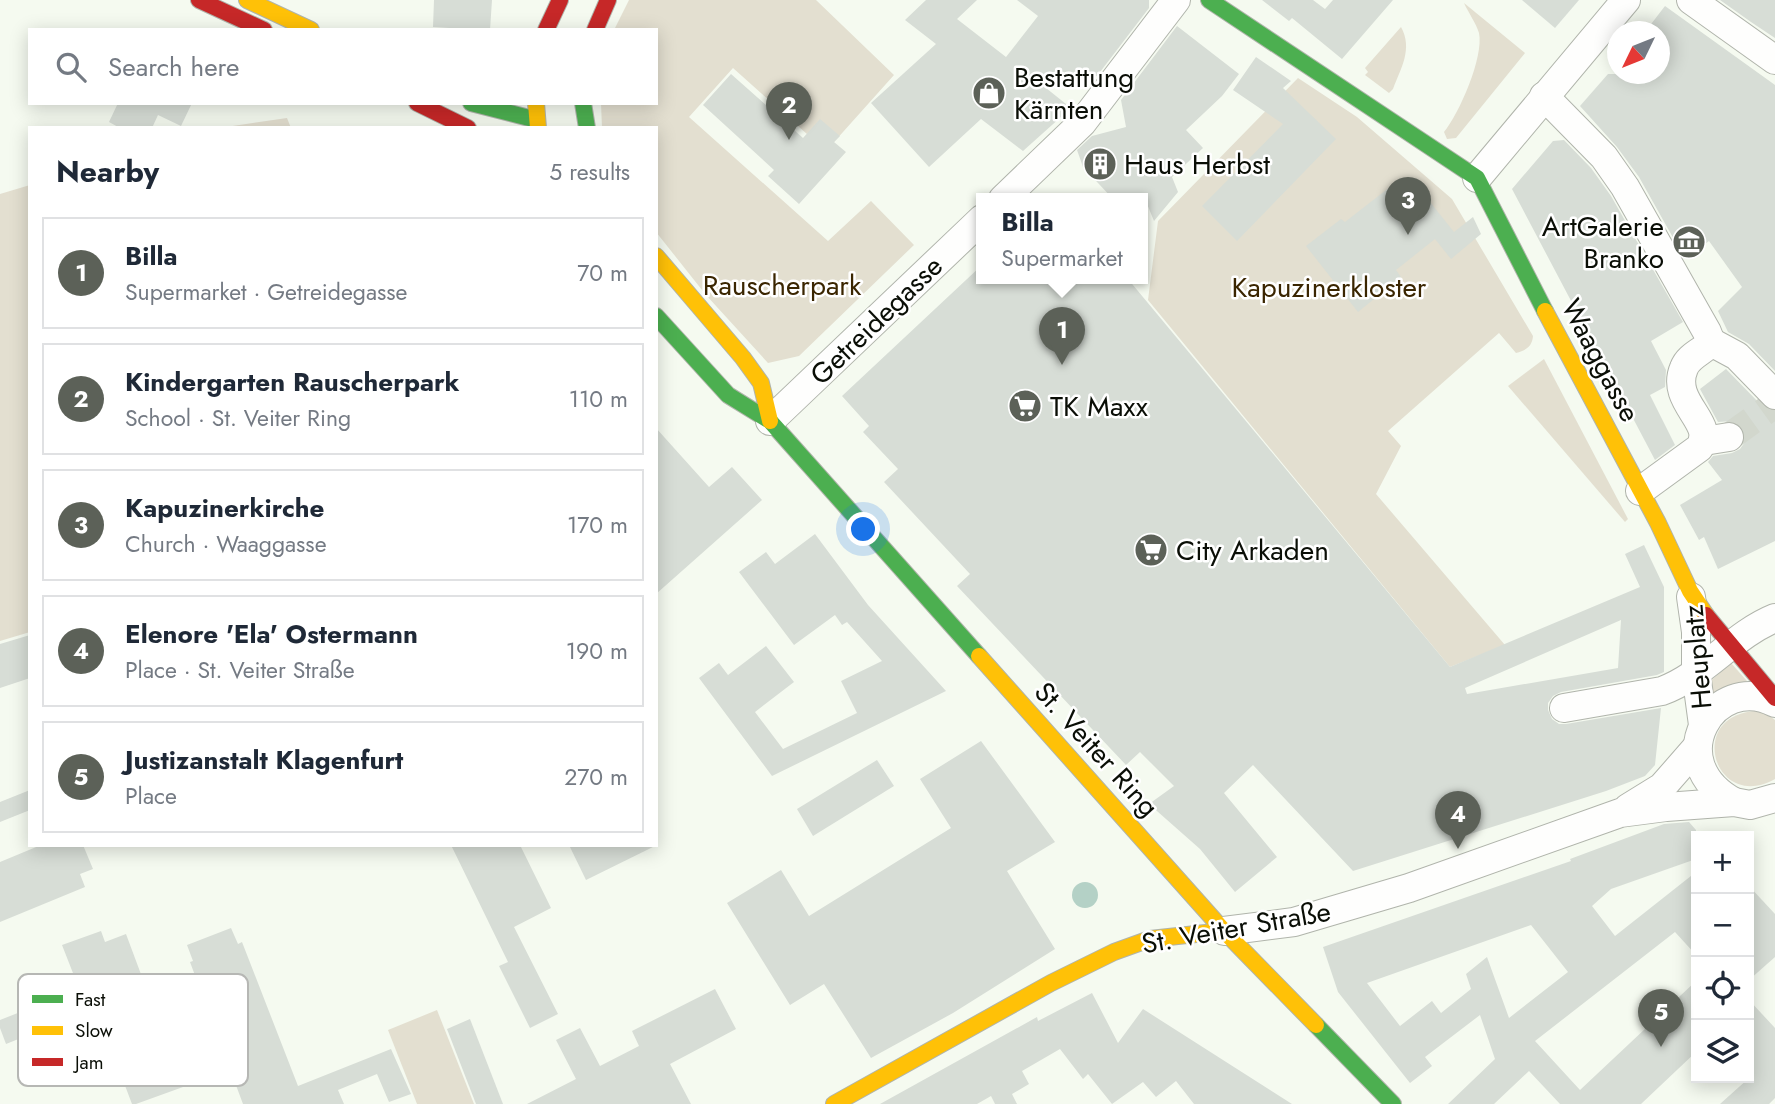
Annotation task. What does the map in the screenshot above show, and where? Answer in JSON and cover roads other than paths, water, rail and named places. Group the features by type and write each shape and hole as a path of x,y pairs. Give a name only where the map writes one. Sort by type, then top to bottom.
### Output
{"main road":[{"path":"199,0 260,28"},
{"path":"247,0 307,28"},
{"path":"596,28 608,0"},
{"name":"Waaggasse","path":"1209,0 1477,178 1658,523 1690,591"},
{"path":"421,105 464,126"},
{"path":"480,105 547,120 583,113"},
{"name":"St. Veiter Ring","path":"658,258 761,383 770,421"},
{"name":"St. Veiter Ring","path":"658,318 728,395 770,421 1224,931 1393,1104"},
{"name":"Heuplatz","path":"1690,591 1775,701"},
{"name":"St. Veiter Straße","path":"834,1104 1051,983 1114,952 1150,939 1224,931"}],"street":[{"path":"1009,193 1082,123 1176,0"},
{"path":"1477,178 1544,96 1605,12 1626,0"},
{"path":"1691,0 1775,60"},
{"path":"1544,96 1604,157 1625,187 1711,342 1737,356 1775,394"},
{"name":"Getreidegasse","path":"770,421 976,225"},
{"path":"1640,491 1699,448 1717,439 1704,432 1684,399 1680,387 1683,369 1688,360 1711,342"},
{"name":"Heuplatz","path":"1690,591 1696,632 1699,765 1706,780 1718,793 1734,802"},
{"path":"1564,708 1662,691 1676,686 1730,646 1775,618"},
{"name":"Heuplatz","path":"1620,813 1662,787 1700,736 1713,712 1725,703 1756,697 1775,701"},
{"path":"1620,813 1734,802 1750,805 1775,798"},
{"name":"St. Veiter Straße","path":"1224,931 1294,922 1409,888 1620,813"}],"tunnel":[{"path":"1729,437 1775,404"}],"place":[{"name":"Bestattung Kärnten","path":"989,93"},
{"name":"Kindergarten Rauscherpark","path":"789,140"},
{"name":"Haus Herbst","path":"1100,164"},
{"name":"Kapuzinerkirche","path":"1408,235"},
{"name":"ArtGalerie Branko","path":"1689,242"},
{"name":"Billa","path":"1062,365"},
{"name":"TK Maxx","path":"1025,406"},
{"name":"City Arkaden","path":"1151,550"},
{"name":"Elenore 'Ela' Ostermann","path":"1458,849"},
{"name":"Justizanstalt Klagenfurt","path":"1661,1047"}],"park label":[{"name":"Rauscherpark","path":"782,285"},
{"name":"Kapuzinerkloster","path":"1329,287"}]}
